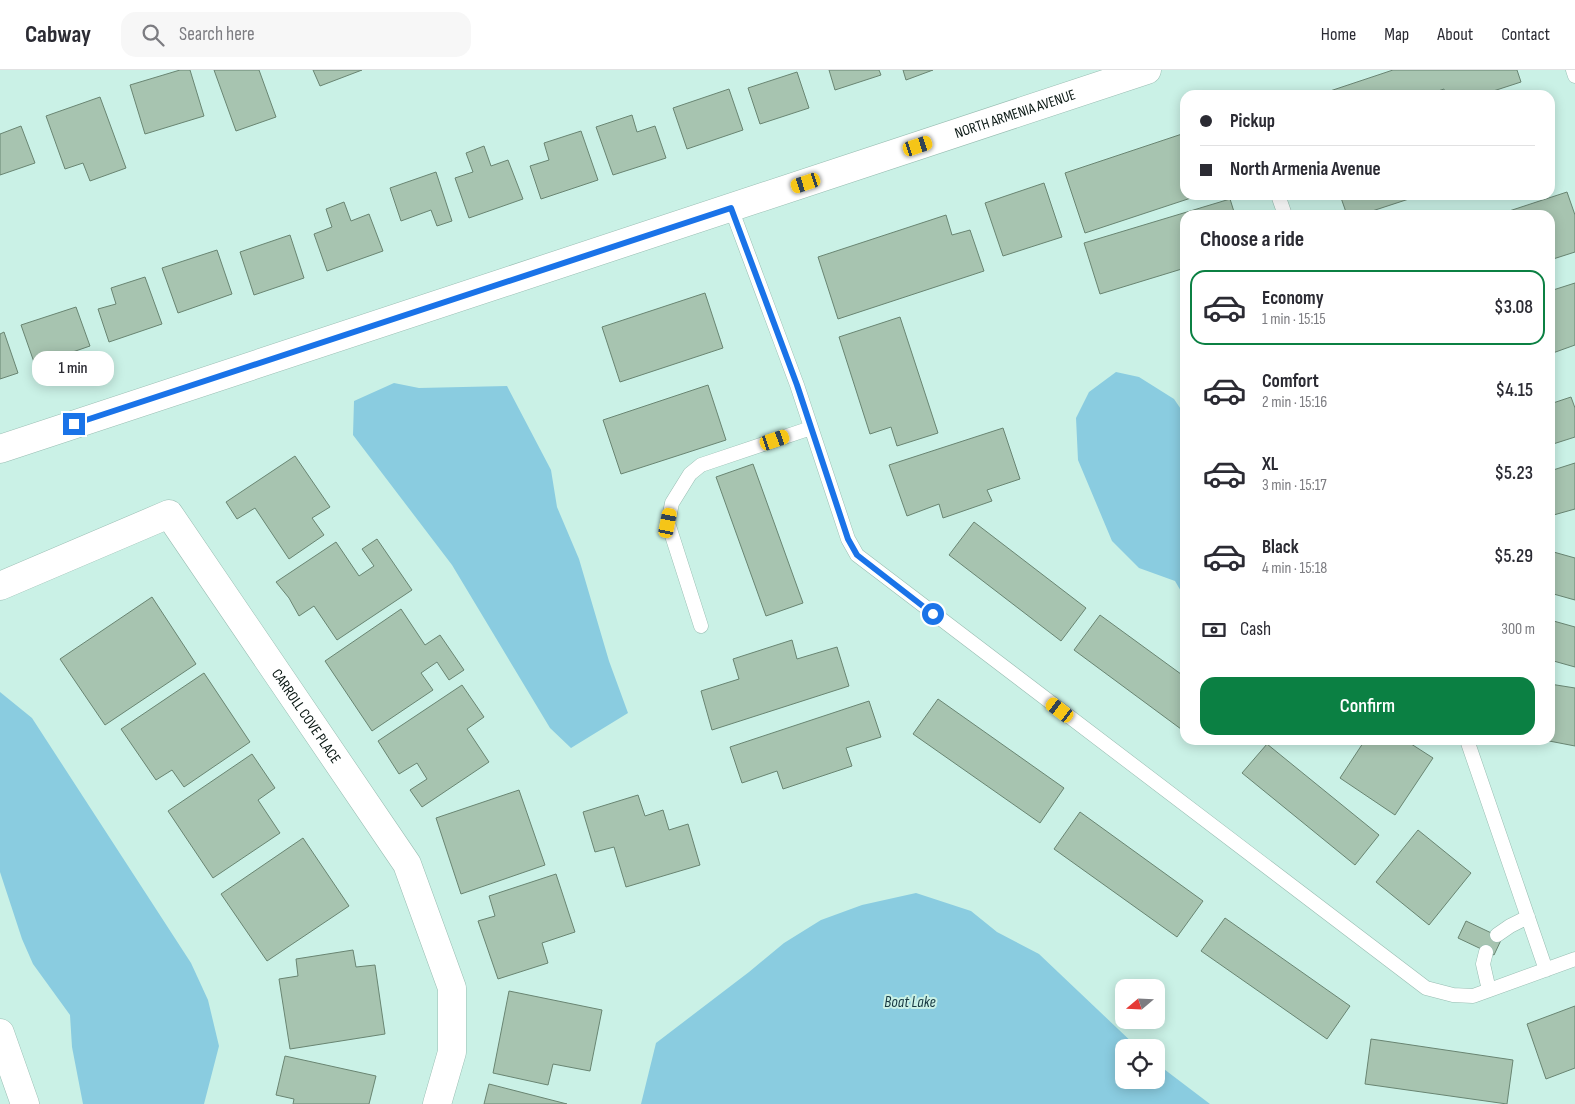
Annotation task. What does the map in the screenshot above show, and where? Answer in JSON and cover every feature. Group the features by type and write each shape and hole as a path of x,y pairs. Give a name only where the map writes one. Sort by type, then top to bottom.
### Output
{"main road":[{"name":"NORTH ARMENIA AVENUE","path":"0,449 1147,70"},
{"name":"CARROLL COVE PLACE","path":"0,586 169,514 407,864 452,988 452,1052 437,1104"},
{"path":"0,1033 25,1104"}],"lane":[{"path":"1573,70 1575,76"},
{"path":"731,208 797,385 848,539 857,555 1426,988 1453,995 1473,996 1575,959"},
{"path":"701,626 668,523 672,503 690,474 701,465 811,428"},
{"path":"1469,745 1546,970"},
{"path":"1496,935 1528,917"},
{"path":"1486,952 1483,964 1489,990"}],"water":[{"path":"1116,372 1139,377 1174,399 1180,408 1180,590 1175,581 1139,568 1112,541 1078,460 1076,418 1089,392"},
{"path":"394,383 419,388 507,386 551,470 557,507 579,559 609,661 628,713 571,748 550,728 452,565 353,435 354,401"},
{"path":"0,692 32,718 191,963 208,1000 219,1046 204,1104 83,1104 72,1047 70,1015 33,964 22,939 0,872"},
{"name":"Boat Lake","path":"916,893 971,911 997,932 1039,954 1115,1026 1115,1029 1118,1029 1129,1039 1115,1039 1115,1089 1165,1089 1165,1070 1210,1104 641,1104 656,1043 784,943 821,920 862,905"}],"building":[{"path":"180,70 190,70 204,116 145,134 130,85"},
{"path":"214,70 259,70 276,117 236,131"},
{"path":"313,70 362,70 320,86"},
{"path":"829,70 879,70 881,75 835,90"},
{"path":"903,70 933,70 906,80"},
{"path":"1393,70 1517,70 1521,82 1496,90 1333,90"},
{"path":"797,72 809,108 760,124 748,88"},
{"path":"729,89 743,130 687,149 673,108"},
{"path":"100,97 126,168 90,181 83,163 65,169 46,116"},
{"path":"632,115 637,132 655,126 666,158 613,175 596,127"},
{"path":"21,126 35,163 0,175 0,134"},
{"path":"581,131 598,180 541,199 530,166 549,160 544,143"},
{"path":"1180,135 1180,200 1185,200 1085,233 1065,173"},
{"path":"484,146 491,166 508,160 523,199 469,218 455,178 473,172 466,153"},
{"path":"436,172 452,221 437,226 431,210 401,221 390,188"},
{"path":"1044,183 1062,237 1003,256 985,203"},
{"path":"1567,192 1575,215 1575,252 1555,258 1555,210 1512,210 1543,200 1555,200 1555,196"},
{"path":"1230,200 1233,210 1194,210"},
{"path":"1342,200 1406,200 1375,210 1345,210"},
{"path":"344,202 351,221 369,214 383,251 327,271 314,234 332,227 326,209"},
{"path":"1180,214 1180,270 1100,294 1084,243"},
{"path":"946,215 952,235 970,230 984,271 838,319 818,257"},
{"path":"290,235 304,278 254,295 240,252"},
{"path":"217,250 232,294 178,313 162,268"},
{"path":"145,277 162,324 109,342 98,309 116,304 111,288"},
{"path":"1575,283 1575,345 1555,352 1555,289"},
{"path":"705,293 723,348 620,382 602,327"},
{"path":"76,307 90,346 35,365 21,325"},
{"path":"900,317 938,433 897,446 891,427 870,434 839,337"},
{"path":"4,332 18,373 0,379 0,334"},
{"path":"708,385 726,440 621,474 603,420"},
{"path":"1571,397 1575,408 1575,437 1555,443 1555,402"},
{"path":"1003,428 1020,479 987,490 992,501 943,518 939,504 907,516 889,465"},
{"path":"295,456 330,507 312,518 324,535 289,559 255,508 237,519 226,502"},
{"path":"1575,463 1575,509 1555,515 1555,469"},
{"path":"753,464 803,603 766,616 716,477"},
{"path":"974,522 1086,608 1061,641 949,555"},
{"path":"377,539 412,590 337,640 314,606 299,616 289,598 276,582 336,542 359,576 374,566 362,549"},
{"path":"1555,552 1575,558 1575,600 1555,594"},
{"path":"152,597 196,664 105,725 60,659"},
{"path":"401,609 425,645 440,635 464,670 449,680 437,662 421,673 433,690 372,731 325,661"},
{"path":"1100,615 1180,673 1180,728 1074,650"},
{"path":"1555,621 1575,627 1575,667 1555,661"},
{"path":"792,640 797,659 837,647 849,686 712,730 701,691 739,679 733,659"},
{"path":"204,673 250,742 184,787 172,770 156,780 121,729"},
{"path":"462,685 484,717 467,729 489,762 422,807 410,790 427,779 417,763 399,774 378,741"},
{"path":"1555,685 1575,688 1575,746 1555,742"},
{"path":"938,699 1064,788 1040,823 913,734"},
{"path":"869,701 881,737 846,748 852,766 783,789 777,771 742,783 730,747"},
{"path":"1266,745 1268,745 1379,835 1355,865 1242,773"},
{"path":"1362,745 1413,745 1433,758 1395,815 1340,778"},
{"path":"252,754 275,788 258,800 280,833 213,878 168,811"},
{"path":"519,790 545,865 461,894 436,818"},
{"path":"638,795 645,816 663,810 669,830 688,824 700,865 626,887 614,847 595,852 583,812"},
{"path":"1080,812 1203,901 1177,937 1054,849"},
{"path":"1418,830 1471,873 1429,925 1376,882"},
{"path":"303,838 349,906 267,961 221,894"},
{"path":"556,874 575,932 542,943 548,963 498,979 478,921 495,916 489,896"},
{"path":"1225,918 1350,1006 1327,1039 1201,951"},
{"path":"1466,921 1502,938 1494,955 1458,938"},
{"path":"353,950 356,967 375,965 385,1034 290,1049 279,979 298,976 296,959"},
{"path":"509,991 602,1010 590,1071 553,1064 548,1085 493,1073"},
{"path":"1575,1006 1575,1068 1546,1079 1527,1024"},
{"path":"1371,1039 1513,1060 1507,1104 1365,1084"},
{"path":"285,1056 376,1076 369,1104 293,1104 294,1099 276,1095"},
{"path":"489,1084 567,1104 484,1104"}],"route":[{"path":"74,424 731,208 797,385 848,539 857,555 933,614"}]}
